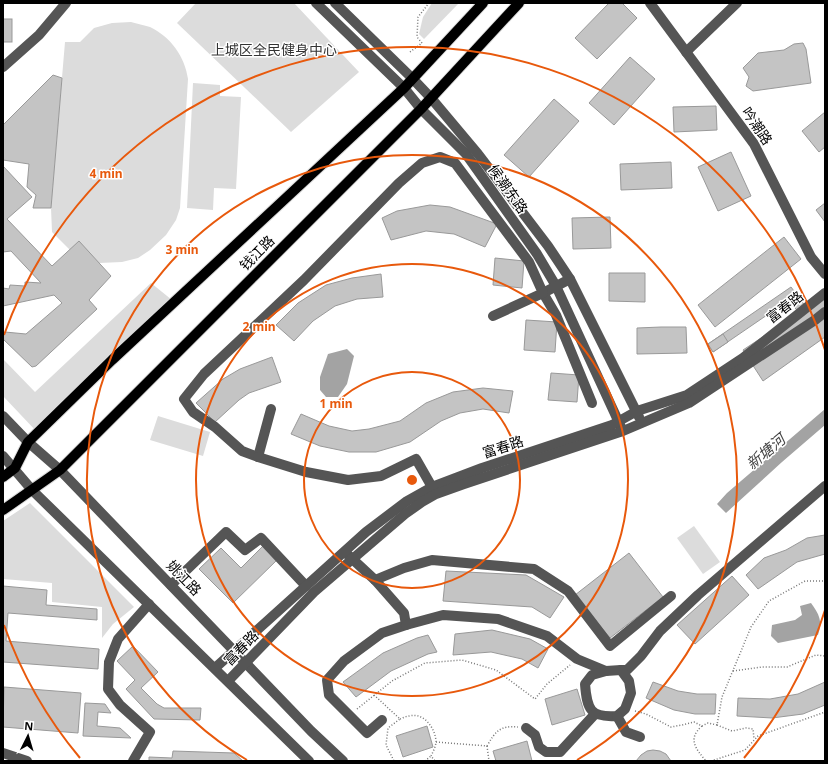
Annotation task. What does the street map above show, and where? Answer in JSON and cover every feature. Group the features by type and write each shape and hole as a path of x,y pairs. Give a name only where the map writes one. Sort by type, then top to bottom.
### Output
{"main road":[{"name":"钱江路","path":"3,477 15,468 28,442 140,333 404,88 483,3"},
{"name":"钱江路","path":"3,510 60,470 421,109 519,3"}],"street":[{"path":"3,67 39,35 66,3"},
{"name":"候潮东路","path":"316,3 404,88 421,109 466,154 537,254 556,286 620,426"},
{"name":"候潮东路","path":"335,3 431,98 478,154 548,246 570,280 637,412 641,423"},
{"name":"吟潮路","path":"650,3 754,144 811,257 825,274"},
{"path":"686,52 737,3"},
{"path":"432,487 416,459 381,476 348,480 306,472 258,457 242,450 215,426 193,412 184,399 204,374 304,280 399,183 422,163 440,157 455,163 529,262 543,293 556,315 592,403"},
{"path":"493,316 570,280"},
{"name":"富春路","path":"215,668 306,586 348,554 422,502 436,494 620,426 637,412 687,395 743,358 825,293"},
{"name":"富春路","path":"228,681 314,592 366,532 407,500 432,487 482,468 574,438 620,426 641,423 690,403 825,312"},
{"path":"258,457 271,409"},
{"name":"姚江路","path":"3,416 28,442 60,470 311,731 343,761"},
{"path":"3,456 15,468 32,490 309,761"},
{"path":"621,670 629,681 631,693 625,709 618,716 606,717 595,714 587,703 585,684 592,675 606,672 621,670 627,670 641,656 660,631 698,595 825,486"},
{"path":"171,585 226,532 245,550 261,538 306,586"},
{"path":"348,554 375,580 404,613 406,625"},
{"path":"375,580 404,568 432,560 534,570 568,591 610,646 671,596"},
{"path":"133,761 150,732 120,705 108,689 110,662 118,639 149,604"},
{"path":"382,720 367,733 329,695 327,680 344,661 382,633 443,615 498,619 547,636 578,660 606,672"},
{"path":"526,728 535,735 539,747 546,752 560,752 595,714"},
{"path":"618,716 626,732 640,737"},
{"path":"3,753 27,761"}],"path":[{"path":"410,52 422,43 417,37 418,17 429,3"},
{"path":"717,724 722,697 752,627 769,601 805,581 825,581"},
{"path":"733,671 762,667 787,667 816,655 825,656"},
{"path":"349,715 392,681 425,663 462,660 496,670 535,699 547,684 578,660"},
{"path":"625,709 646,714 671,726 694,722 702,726"},
{"path":"711,761 745,750 758,736 825,712"},
{"path":"400,719 410,715 421,717 429,723 434,731 436,742 431,756 425,761"},
{"path":"706,761 696,750 693,742 697,730 708,723 717,724 732,731 746,728 753,729 754,740"},
{"path":"489,761 486,746 494,734 508,726 526,728"},
{"path":"436,742 486,746"},
{"path":"431,756 435,761"}],"green space":[{"name":"上城区全民健身中心","path":"196,3 294,3 359,72 291,132 177,23"},
{"path":"432,3 459,3 424,39 419,34 423,17"},
{"path":"131,22 150,27 158,31 176,48 184,63 188,79 180,208 176,220 166,235 150,250 138,258 122,262 99,263 70,250 52,232 51,208 65,42 80,42 94,28 112,23"},
{"path":"193,83 220,85 220,96 241,97 236,189 214,188 213,210 187,208"},
{"path":"151,283 172,300 37,432 3,396 3,359 35,392"},
{"path":"158,416 210,432 203,456 150,440"},
{"path":"30,503 134,607 113,624 102,638 102,607 52,602 52,583 3,579 3,521"},
{"path":"694,526 720,562 703,574 677,538"}],"shaded area":[{"path":"347,349 354,356 347,384 338,397 326,397 320,390 320,377 328,354"},
{"path":"825,409 825,425 726,513 717,504 727,493"},
{"path":"811,603 820,622 818,635 778,643 771,636 772,625 795,620 802,615 800,606"}],"building":[{"path":"609,3 622,3 637,18 597,59 575,38"},
{"path":"3,19 12,19 12,42 3,42"},
{"path":"803,43 806,49 811,83 753,91 746,86 749,77 743,68 758,53 784,50 794,44"},
{"path":"630,57 655,79 614,125 589,103"},
{"path":"53,75 62,78 51,208 33,208 36,195 27,187 29,164 3,160 3,125"},
{"path":"554,99 579,121 529,177 504,155"},
{"path":"716,106 717,130 674,132 673,107"},
{"path":"825,112 825,147 819,152 802,131"},
{"path":"731,152 751,196 718,211 698,167"},
{"path":"671,162 672,188 621,190 620,164"},
{"path":"3,166 32,197 7,219 52,266 79,241 111,276 89,300 97,309 36,366 32,367 3,339 3,334 5,332 26,334 62,303 54,295 3,306 3,288 9,289 10,285 25,286 25,282 41,283 11,251 3,252"},
{"path":"825,203 825,222 816,210"},
{"path":"430,205 450,207 497,224 485,247 454,234 426,231 391,240 382,218 397,211"},
{"path":"610,217 611,248 573,249 572,218"},
{"path":"784,237 801,259 715,327 698,305"},
{"path":"495,258 524,261 522,288 493,285"},
{"path":"609,273 645,273 645,302 609,301"},
{"path":"381,274 383,297 357,299 335,306 313,321 294,341 276,325 298,303 326,285 352,278"},
{"path":"791,287 806,307 825,294 825,337 763,381 743,350 799,313 789,300 713,352 708,344"},
{"path":"526,320 557,322 555,352 524,350"},
{"path":"686,327 687,353 637,354 637,328"},
{"path":"723,334 728,342 713,352 708,344"},
{"path":"272,357 281,382 249,393 215,422 196,403 223,379 240,369"},
{"path":"551,373 579,375 577,402 548,400"},
{"path":"483,388 513,391 509,413 483,409 460,413 441,421 410,442 376,452 349,452 320,446 291,434 301,414 329,426 352,431 369,429 400,421 426,403 453,392"},
{"path":"825,535 825,554 797,562 758,589 746,575 764,558 786,550 807,538"},
{"path":"263,546 277,560 233,603 199,569 221,548 241,568"},
{"path":"629,553 663,597 610,638 575,595"},
{"path":"446,571 526,575 564,597 550,618 532,607 443,601"},
{"path":"732,576 749,595 695,644 677,625"},
{"path":"3,586 47,590 46,605 97,609 97,620 8,613 6,641 99,649 98,669 3,662"},
{"path":"492,630 530,639 548,649 538,668 522,659 491,652 453,655 455,634"},
{"path":"428,635 437,652 428,654 391,671 356,697 343,682 383,653 417,638"},
{"path":"133,646 158,672 141,688 157,704 164,708 201,708 200,720 154,719 126,689 135,680 117,661"},
{"path":"653,682 678,691 697,694 716,694 715,714 695,714 674,710 646,698"},
{"path":"825,682 825,705 803,714 772,718 737,716 738,698 770,699 798,694"},
{"path":"4,687 81,693 78,733 3,727"},
{"path":"577,689 585,715 552,725 545,699"},
{"path":"85,703 105,704 111,713 98,712 97,726 120,728 131,738 83,736"},
{"path":"427,726 433,747 403,757 396,736"},
{"path":"527,741 532,761 496,761 493,751"},
{"path":"653,750 666,754 671,761 636,761 647,751"},
{"path":"173,751 234,753 243,761 149,761 149,757 172,758"}],"water label":[{"name":"新塘河","path":"766,452"}]}
